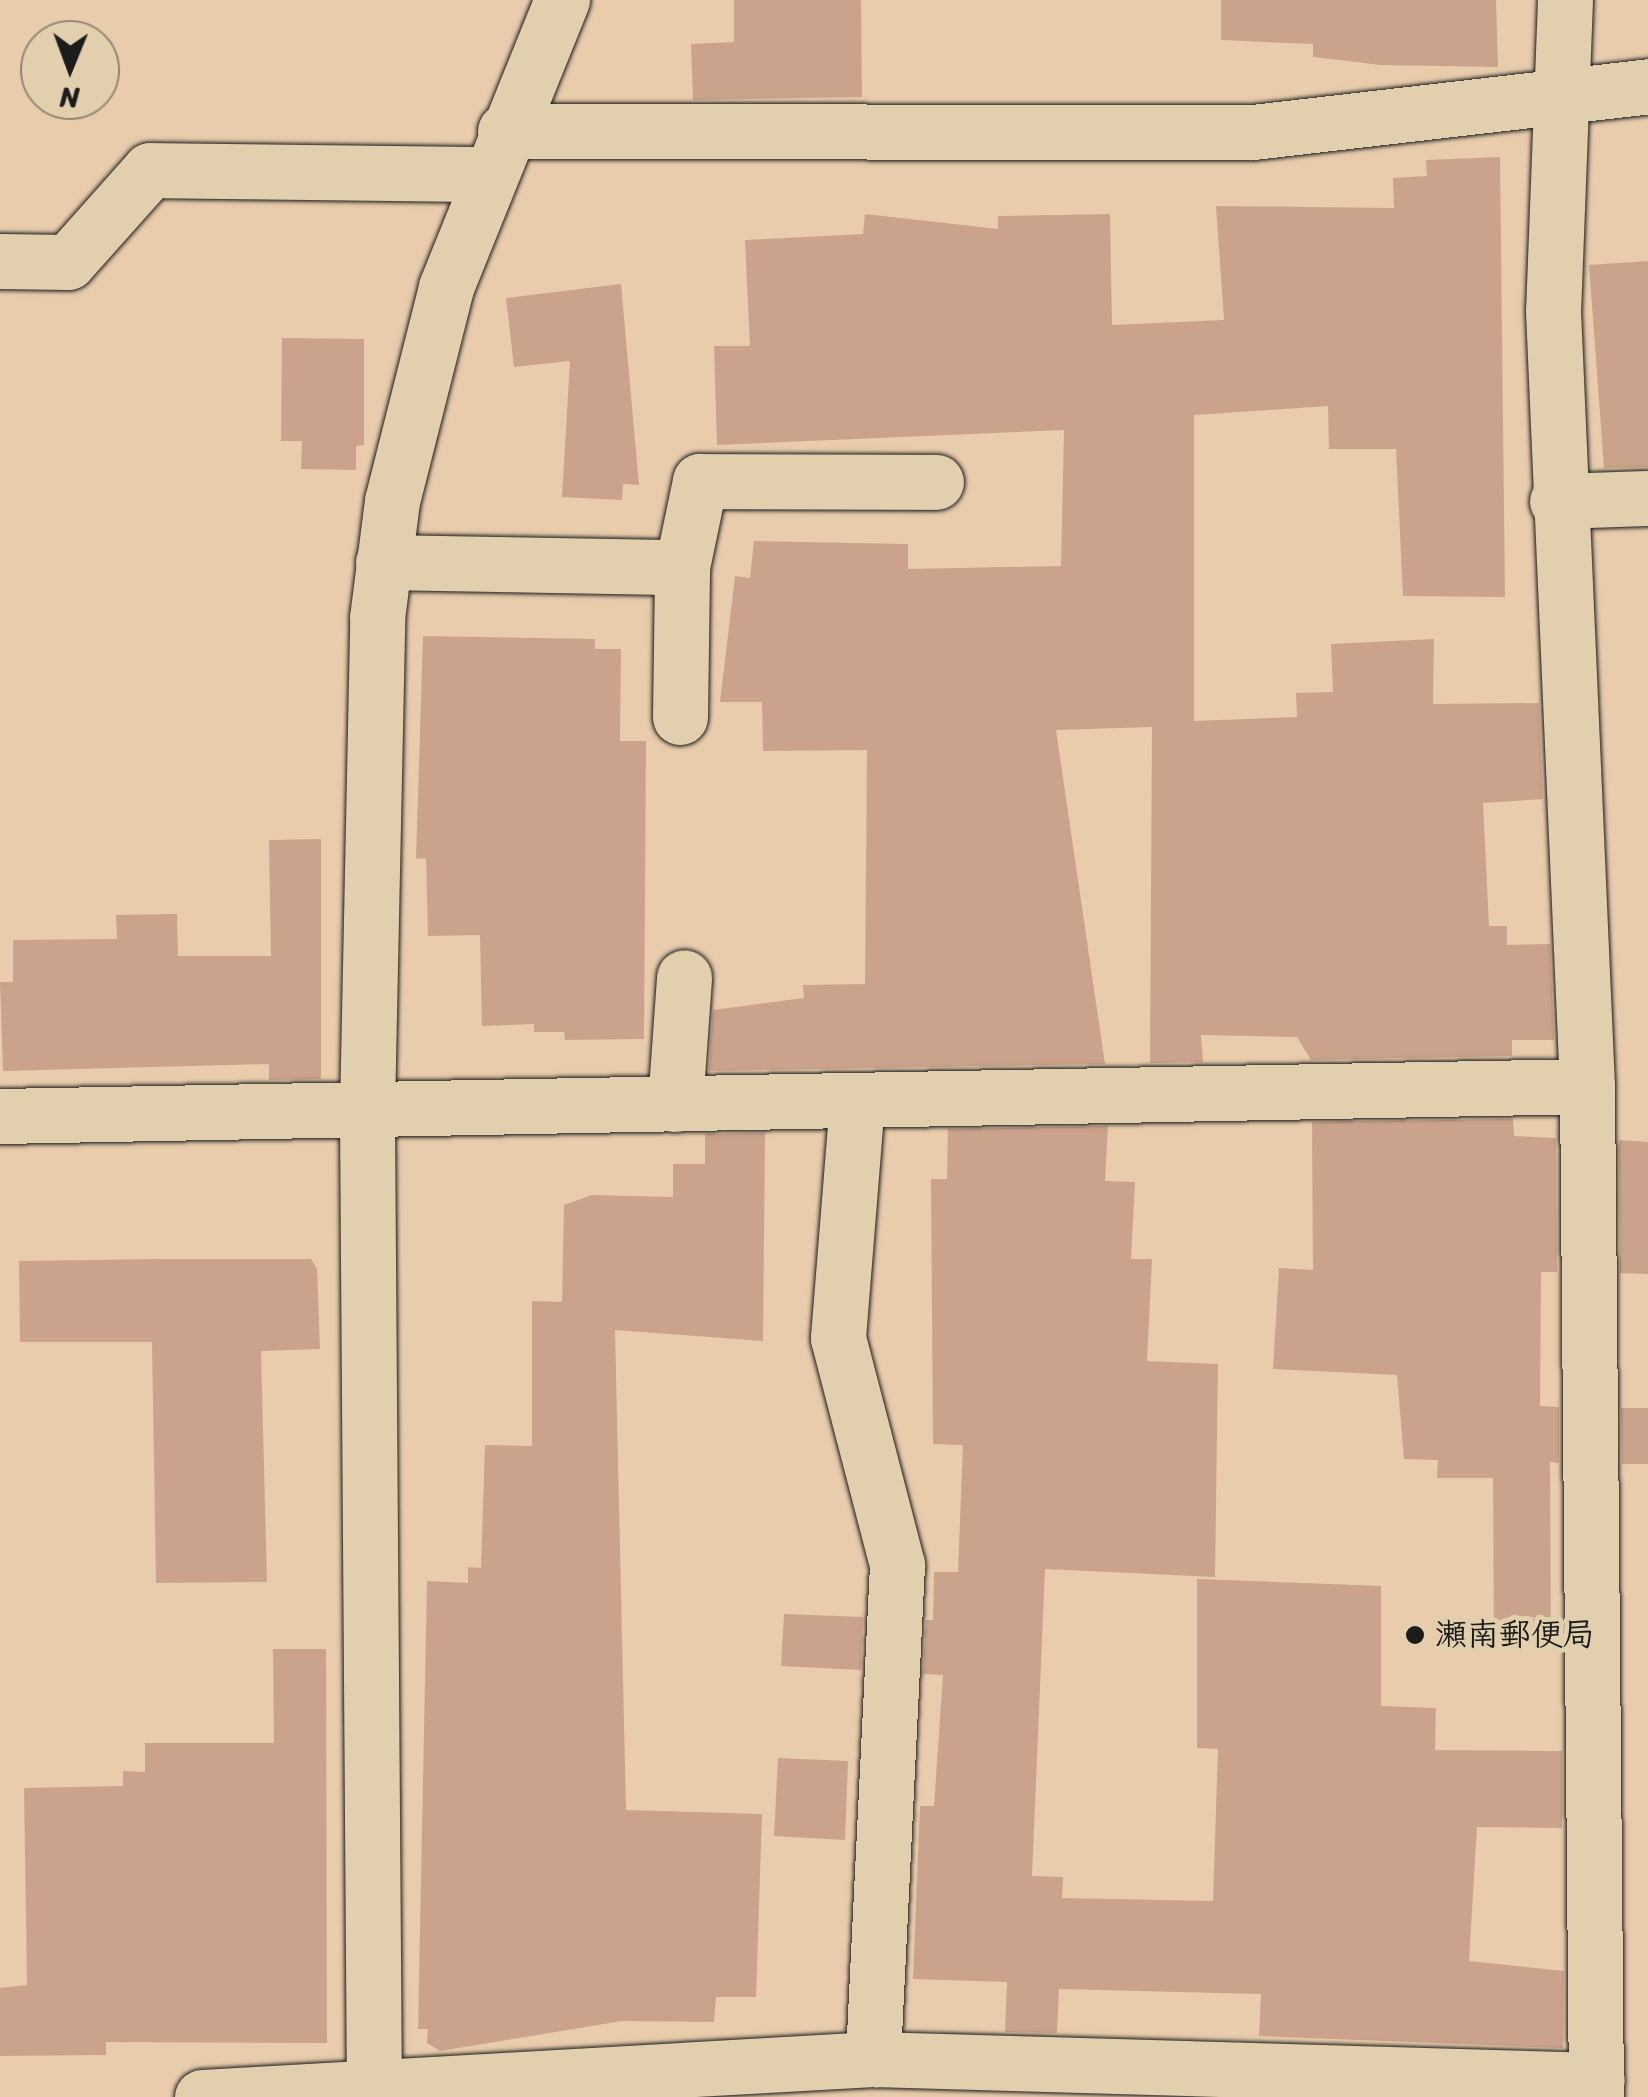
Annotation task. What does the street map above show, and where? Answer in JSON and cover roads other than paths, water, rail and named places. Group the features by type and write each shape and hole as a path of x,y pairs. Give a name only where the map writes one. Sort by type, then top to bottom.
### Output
{"street":[{"path":"374,2091 367,1110 383,562 423,372 496,153 562,0"},
{"path":"202,2097 810,2079 873,2059 1070,2081 1596,2088 1587,1086 1557,502 1559,95 1565,0"},
{"path":"0,261 68,262 150,170 496,153 1253,132 1648,86"},
{"path":"680,717 682,567 700,480 936,482"},
{"path":"1557,502 1648,498"},
{"path":"383,562 682,567"},
{"path":"675,1104 684,977"},
{"path":"0,1116 1587,1086"},
{"path":"856,1101 838,1338 897,1565 873,2059"}],"place":[{"name":"瀬南郵便局","path":"1415,1635"}]}
